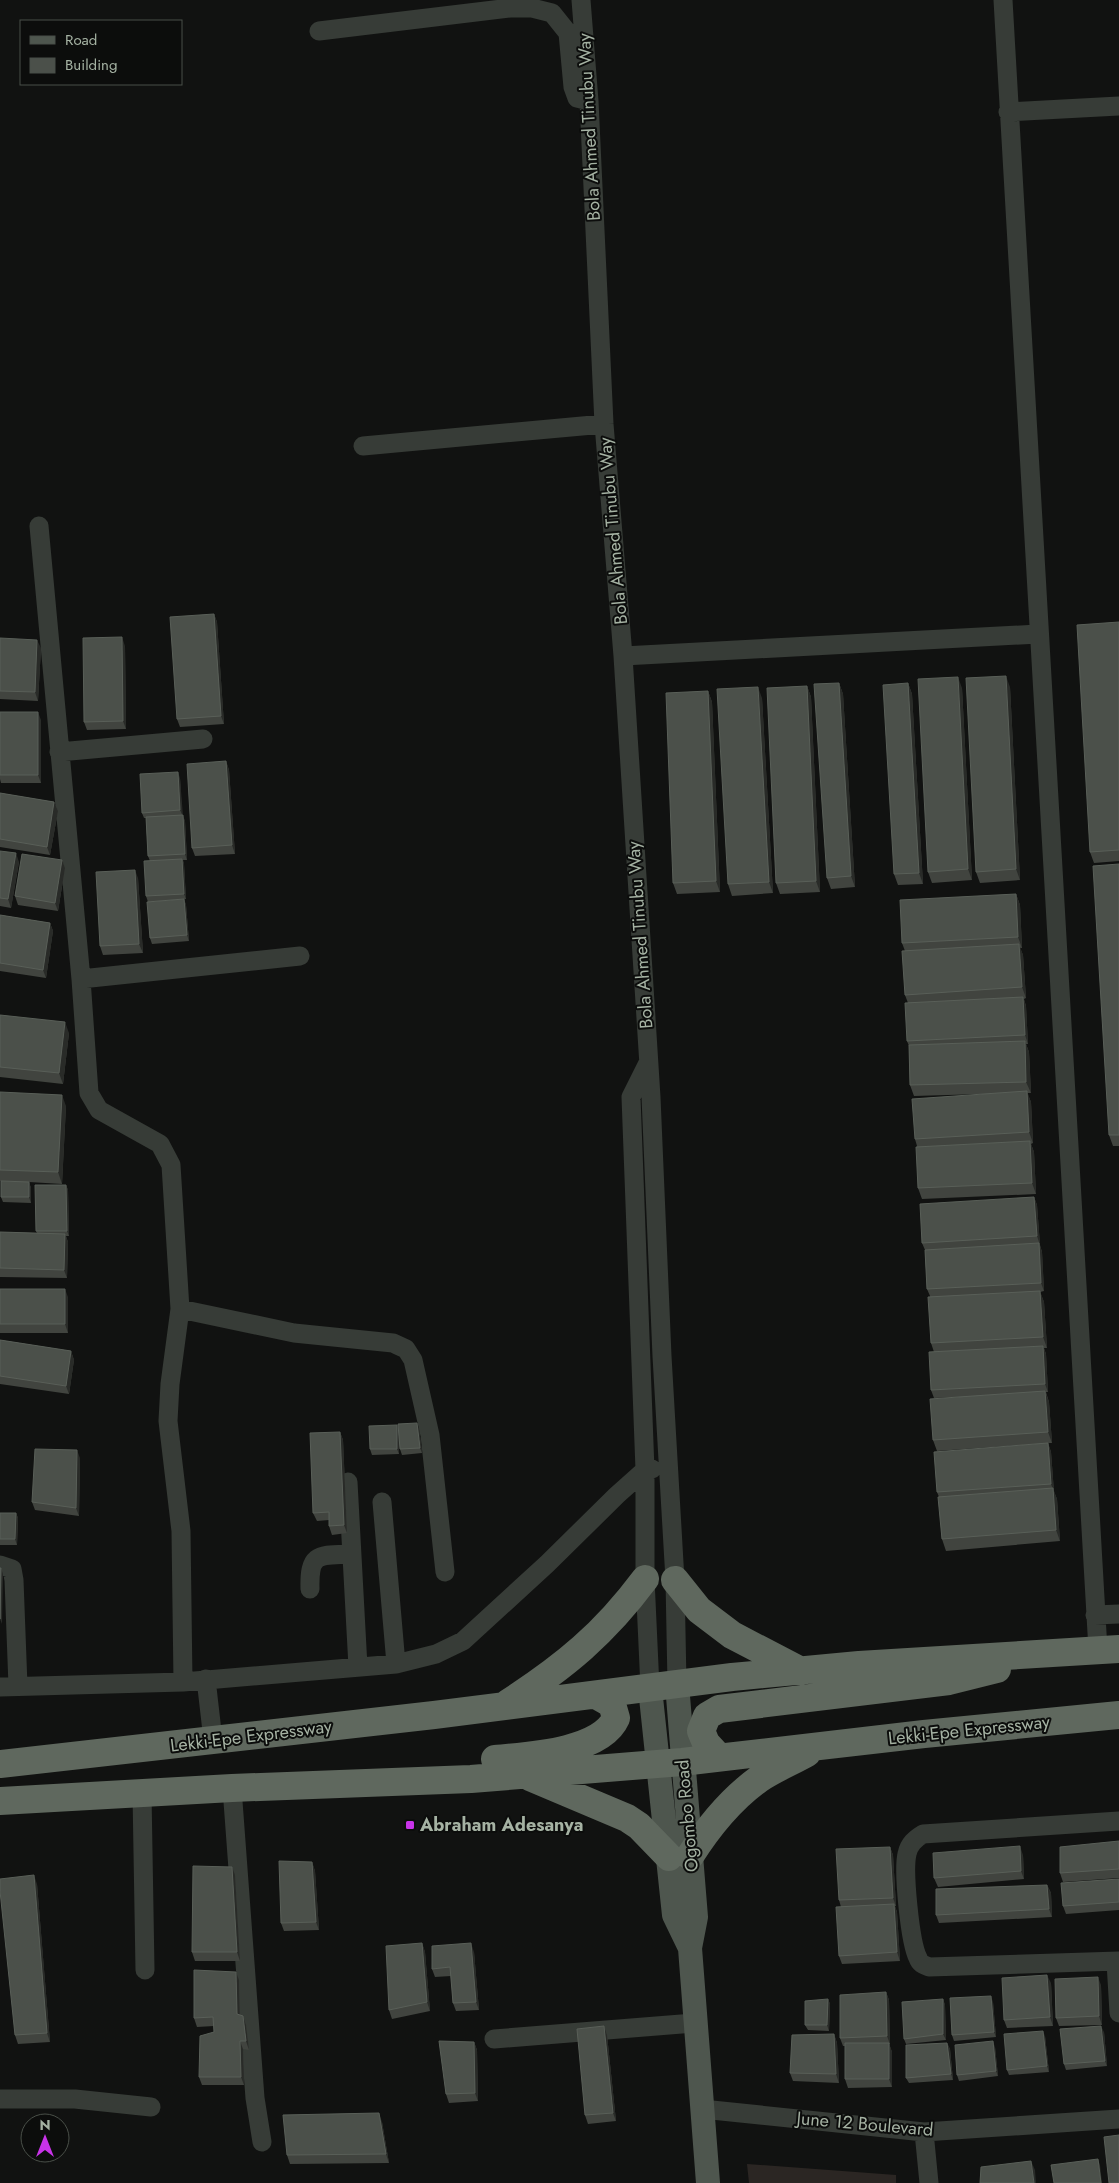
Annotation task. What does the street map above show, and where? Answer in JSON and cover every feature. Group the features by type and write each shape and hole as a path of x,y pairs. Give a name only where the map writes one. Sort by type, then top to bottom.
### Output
{"highway":[{"path":"503,1706 542,1681 588,1644 620,1612 645,1579"},
{"path":"675,1580 699,1610 732,1635 801,1671"},
{"path":"718,1756 706,1743 701,1731 707,1716 719,1709 949,1680 1097,1650"},
{"name":"Lekki-Epe Expressway","path":"0,1764 801,1671 859,1665 1097,1650"},
{"path":"0,1801 232,1788 304,1786 338,1773 520,1757 573,1747 594,1740 607,1733 616,1718 612,1704 596,1695"},
{"name":"Lekki-Epe Expressway","path":"304,1786 471,1779 670,1762 1119,1716"},
{"path":"524,1774 627,1818 679,1856 701,1839 738,1795 761,1778 819,1747"}],"main road":[{"name":"Ogombo Road","path":"670,1762 677,1684"},
{"name":"Ogombo Road","path":"650,1688 670,1762 679,1856 674,1916 690,1948 694,2023 708,2183"}],"street":[{"name":"Bola Ahmed Tinubu Way","path":"581,0 588,101 604,424 623,656 648,1062 675,1580 677,1684"},
{"path":"1003,0 1038,634 1093,1541 1097,1650"},
{"path":"319,30 510,8 532,8 552,13 568,33 572,87 577,98 588,101"},
{"path":"1008,112 1119,106"},
{"path":"363,446 604,424"},
{"path":"39,526 81,979 89,1093 99,1110 160,1144 171,1165 180,1309 170,1384 168,1421 181,1531 183,1682"},
{"path":"623,656 1038,634"},
{"path":"59,752 204,738"},
{"path":"81,979 300,956"},
{"path":"648,1062 631,1097 645,1470 645,1579 650,1688"},
{"path":"180,1309 294,1334 393,1343 406,1348 413,1360 430,1435 445,1572"},
{"path":"0,1565 12,1569 14,1580 9,1687 183,1682 396,1664 436,1654 462,1641 645,1470 668,1467"},
{"path":"348,1482 350,1554 358,1667"},
{"path":"382,1502 396,1664"},
{"path":"310,1589 310,1569 316,1560 324,1555 350,1554"},
{"path":"1095,1615 1119,1614"},
{"path":"206,1679 213,1740"},
{"path":"232,1788 255,2098 262,2142"},
{"path":"142,1793 145,1970"},
{"path":"1119,1822 923,1834 916,1838 909,1847 906,1860 909,1912 917,1957 922,1964 930,1967 1117,1961 1119,2014"},
{"path":"494,2039 694,2023"},
{"path":"0,2099 75,2099 151,2107"},
{"name":"June 12 Boulevard","path":"702,2109 924,2132 1119,2119"},
{"path":"924,2132 929,2183"}],"shaded area":[{"path":"747,2164 896,2175 896,2183 749,2183"}],"building":[{"path":"214,614 221,716 177,719 170,617"},
{"path":"1119,622 1119,850 1090,852 1077,625"},
{"path":"122,637 123,721 84,722 83,638"},
{"path":"0,638 37,640 35,692 0,691"},
{"path":"1006,676 1016,869 976,872 966,678"},
{"path":"958,677 968,869 928,872 918,679"},
{"path":"839,683 851,876 827,878 814,684"},
{"path":"908,683 919,873 894,874 883,685"},
{"path":"807,686 816,881 776,883 767,688"},
{"path":"758,687 769,882 728,884 717,689"},
{"path":"708,691 716,881 673,883 666,693"},
{"path":"0,712 38,712 38,775 0,775"},
{"path":"226,761 232,845 192,848 187,764"},
{"path":"178,772 180,810 142,813 140,774"},
{"path":"0,793 54,802 47,847 0,839"},
{"path":"183,815 185,854 148,856 146,817"},
{"path":"0,851 16,853 8,899 0,898"},
{"path":"22,854 62,860 55,903 15,896"},
{"path":"182,859 184,894 146,896 144,861"},
{"path":"1119,864 1119,1135 1109,1135 1093,866"},
{"path":"135,870 139,944 100,946 96,872"},
{"path":"1016,894 1018,937 902,943 900,900"},
{"path":"184,899 187,935 150,938 147,902"},
{"path":"0,915 50,923 43,970 0,963"},
{"path":"1019,944 1022,987 905,995 902,951"},
{"path":"1023,997 1025,1035 907,1041 905,1003"},
{"path":"0,1015 65,1022 59,1073 0,1067"},
{"path":"1025,1041 1026,1082 910,1085 909,1045"},
{"path":"1027,1091 1029,1132 915,1139 912,1099"},
{"path":"0,1092 62,1095 58,1172 0,1170"},
{"path":"1030,1141 1032,1183 918,1188 916,1147"},
{"path":"1,1181 29,1182 29,1197 1,1197"},
{"path":"35,1185 66,1185 67,1231 36,1231"},
{"path":"1034,1197 1037,1236 922,1243 920,1204"},
{"path":"0,1232 65,1234 64,1270 0,1268"},
{"path":"1039,1243 1041,1283 927,1289 925,1250"},
{"path":"0,1289 65,1289 65,1324 0,1324"},
{"path":"1040,1291 1043,1337 931,1343 928,1297"},
{"path":"0,1340 71,1351 66,1386 0,1376"},
{"path":"1043,1346 1045,1384 931,1390 929,1352"},
{"path":"1045,1391 1048,1432 933,1440 930,1399"},
{"path":"417,1423 420,1448 400,1449 398,1424"},
{"path":"397,1425 397,1449 370,1449 369,1426"},
{"path":"340,1432 344,1525 329,1526 329,1512 313,1513 310,1433"},
{"path":"1048,1443 1051,1484 937,1492 934,1452"},
{"path":"35,1449 77,1450 76,1508 32,1502"},
{"path":"1053,1488 1056,1530 942,1539 938,1497"},
{"path":"0,1513 16,1513 15,1539 0,1539"},
{"path":"0,1568 1,1568 0,1619"},
{"path":"1119,1841 1119,1869 1060,1873 1060,1847"},
{"path":"1020,1846 1021,1871 934,1878 933,1853"},
{"path":"890,1847 893,1898 839,1900 836,1849"},
{"path":"279,1861 312,1862 316,1922 281,1923"},
{"path":"193,1866 232,1867 237,1952 192,1952"},
{"path":"34,1875 47,2033 15,2035 0,1879"},
{"path":"1119,1879 1119,1902 1063,1906 1061,1883"},
{"path":"1047,1885 1049,1909 936,1915 936,1889"},
{"path":"894,1904 897,1952 839,1956 836,1907"},
{"path":"422,1943 427,2002 389,2010 386,1946"},
{"path":"471,1943 476,2002 453,2003 450,1967 432,1969 432,1946"},
{"path":"194,1970 236,1972 237,2014 243,2016 246,2041 240,2041 241,2077 199,2077 200,2036 214,2032 213,2017 194,2018"},
{"path":"1047,1975 1050,2017 1004,2020 1002,1978"},
{"path":"1098,1977 1099,2016 1056,2018 1055,1979"},
{"path":"886,1992 887,2036 840,2038 840,1995"},
{"path":"991,1996 994,2032 952,2035 950,1998"},
{"path":"828,1999 827,2025 805,2025 805,2001"},
{"path":"943,1999 943,2034 904,2039 902,2002"},
{"path":"604,2026 613,2113 585,2115 577,2029"},
{"path":"1101,2026 1105,2061 1064,2064 1060,2029"},
{"path":"1043,2031 1047,2066 1007,2070 1004,2034"},
{"path":"834,2034 836,2074 790,2073 792,2035"},
{"path":"439,2041 474,2042 475,2093 446,2094"},
{"path":"993,2041 996,2071 957,2075 955,2045"},
{"path":"845,2043 889,2043 889,2079 845,2079"},
{"path":"947,2043 951,2074 906,2078 906,2045"},
{"path":"379,2113 386,2154 287,2155 283,2115"},
{"path":"1119,2135 1119,2183 1109,2183 1104,2137"},
{"path":"1098,2159 1101,2183 1054,2183 1051,2165"},
{"path":"1031,2161 1034,2183 980,2183 981,2167"}],"place":[{"name":"Abraham Adesanya","path":"410,1825"}]}
